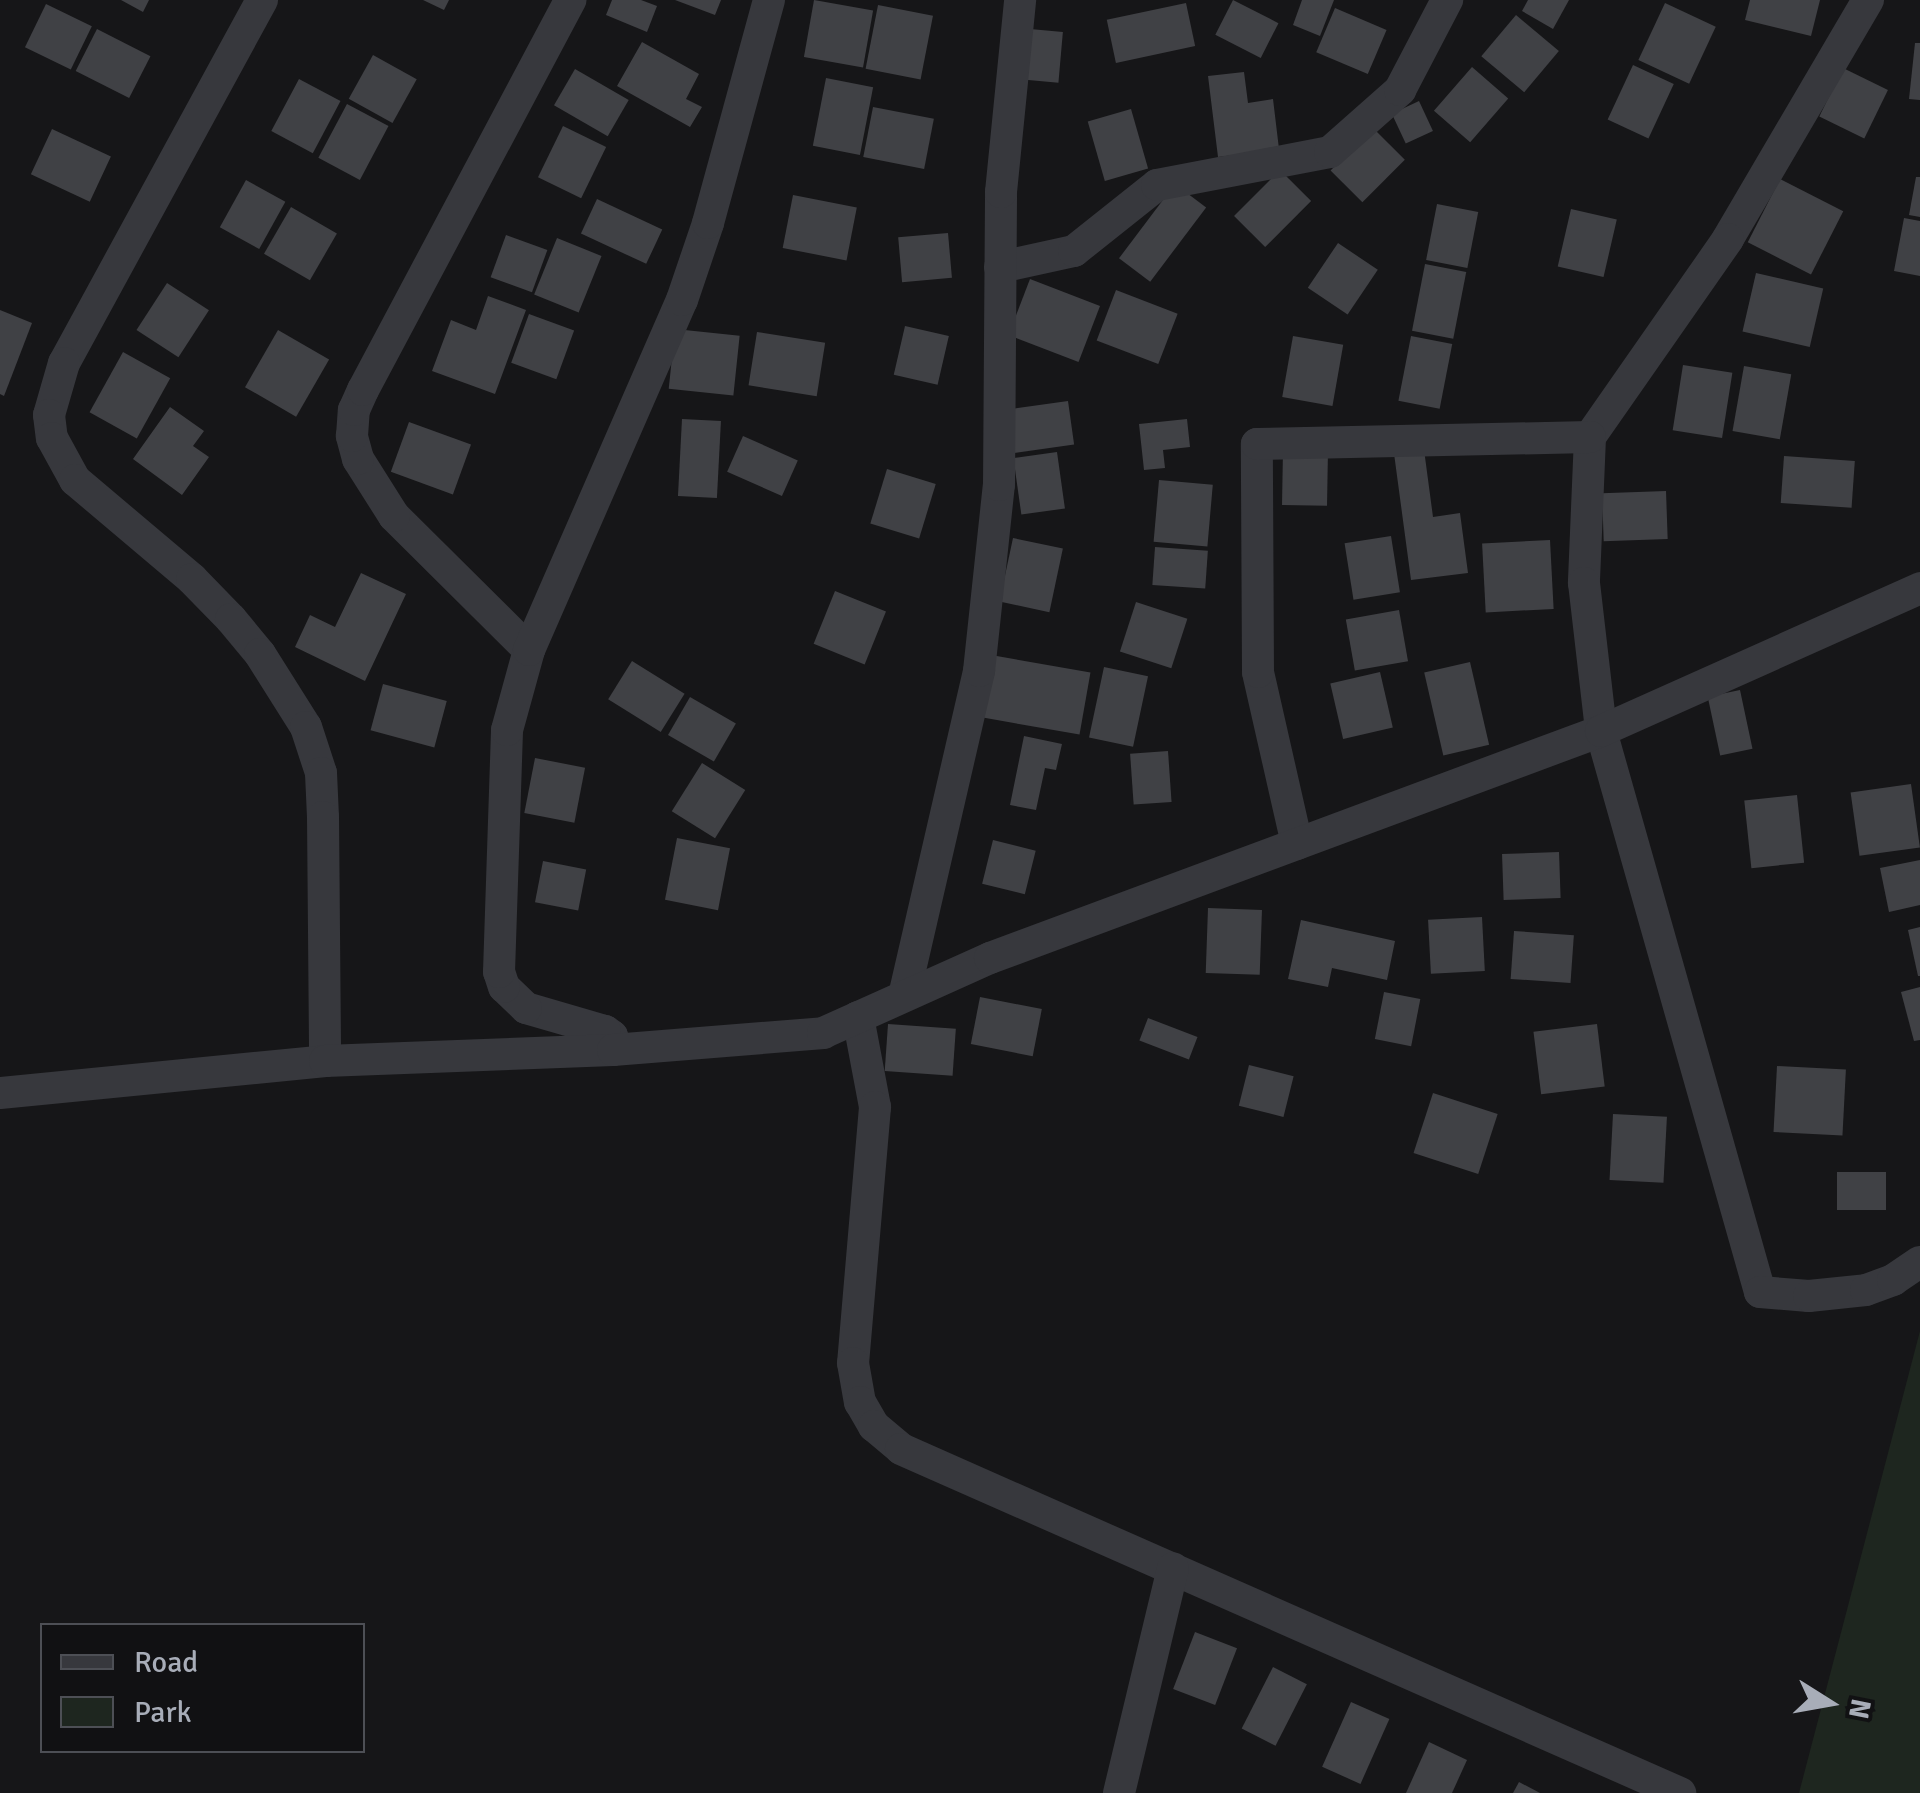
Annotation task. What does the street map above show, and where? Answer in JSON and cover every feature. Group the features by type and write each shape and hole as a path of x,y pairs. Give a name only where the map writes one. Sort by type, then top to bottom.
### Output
{"street":[{"path":"262,0 64,363 49,414 61,460 75,480 192,579 231,619 269,668 306,727 320,773 324,816 325,1061"},
{"path":"529,650 394,516 358,459 352,436 354,410 363,390 570,0"},
{"path":"613,1050 612,1036 605,1031 526,1008 512,999 499,972 505,748 515,692 529,650 682,300 723,174 769,0"},
{"path":"904,996 979,671 999,484 1000,192 1020,0"},
{"path":"1000,267 1074,252 1157,185 1330,152 1400,90 1447,0"},
{"path":"1868,0 1728,239 1590,437 1584,584 1602,731 1760,1292 1809,1296 1866,1290 1893,1280 1920,1262"},
{"path":"1296,844 1258,672 1257,444 1590,437"},
{"path":"0,1094 325,1061 613,1050 822,1033 990,958 1602,731 1920,588"},
{"path":"858,1017 874,1107 853,1363 860,1402 874,1426 901,1449 1680,1793"},
{"path":"1119,1793 1173,1568"}],"green space":[{"path":"1920,1331 1920,1793 1799,1793"}],"building":[{"path":"121,0 149,0 143,12"},
{"path":"423,0 449,0 444,10"},
{"path":"612,0 641,0 657,6 647,32 606,15"},
{"path":"675,0 721,0 715,15"},
{"path":"814,0 873,10 863,68 804,57"},
{"path":"1233,0 1278,23 1261,58 1215,35"},
{"path":"1302,0 1334,0 1320,36 1293,25"},
{"path":"1528,0 1569,0 1553,29 1522,11"},
{"path":"1750,0 1820,0 1811,36 1745,20"},
{"path":"1186,3 1195,46 1116,63 1107,20"},
{"path":"1665,3 1716,27 1689,84 1638,60"},
{"path":"46,4 92,26 71,69 25,47"},
{"path":"878,5 933,16 921,79 866,69"},
{"path":"1335,8 1387,30 1368,74 1316,52"},
{"path":"1516,15 1559,51 1524,92 1481,56"},
{"path":"97,29 150,56 129,98 76,71"},
{"path":"1030,29 1063,32 1058,83 1026,80"},
{"path":"642,42 699,74 686,99 702,107 690,127 617,86"},
{"path":"1915,43 1920,43 1920,100 1909,99"},
{"path":"373,55 417,79 392,123 349,99"},
{"path":"1633,65 1674,84 1648,138 1608,119"},
{"path":"1472,67 1508,98 1470,142 1434,111"},
{"path":"1843,68 1888,90 1864,138 1819,117"},
{"path":"575,69 629,100 608,136 554,105"},
{"path":"1244,72 1248,103 1273,99 1279,149 1218,157 1208,76"},
{"path":"826,78 873,87 860,155 813,146"},
{"path":"299,79 340,101 313,153 271,131"},
{"path":"1419,101 1433,131 1406,144 1392,114"},
{"path":"347,104 388,126 360,180 318,158"},
{"path":"873,107 934,119 924,169 863,157"},
{"path":"1131,109 1148,169 1105,181 1088,121"},
{"path":"563,126 606,147 581,198 538,177"},
{"path":"1373,128 1405,160 1362,202 1331,170"},
{"path":"52,129 111,156 90,202 31,174"},
{"path":"1280,170 1311,201 1265,247 1234,216"},
{"path":"1916,177 1920,177 1920,217 1909,215"},
{"path":"1780,179 1843,211 1811,274 1748,242"},
{"path":"246,180 285,202 259,249 220,227"},
{"path":"1175,184 1206,207 1150,282 1119,258"},
{"path":"793,195 857,207 847,260 783,248"},
{"path":"597,199 662,229 646,264 581,233"},
{"path":"1437,204 1478,212 1467,268 1426,260"},
{"path":"291,207 337,233 310,280 264,254"},
{"path":"1571,209 1617,220 1604,277 1558,266"},
{"path":"1904,218 1920,221 1920,276 1894,271"},
{"path":"948,233 952,278 902,282 898,237"},
{"path":"506,235 547,250 532,292 491,277"},
{"path":"557,238 602,256 579,313 534,295"},
{"path":"1338,243 1378,270 1348,315 1308,288"},
{"path":"1425,264 1466,272 1453,339 1412,331"},
{"path":"1756,273 1823,289 1810,347 1743,331"},
{"path":"1030,279 1100,306 1079,362 1008,335"},
{"path":"167,283 209,310 178,357 137,330"},
{"path":"1116,290 1178,314 1158,364 1097,340"},
{"path":"488,296 526,310 495,394 432,371 451,320 476,330"},
{"path":"0,310 32,323 4,396 0,394"},
{"path":"529,314 574,330 556,379 511,363"},
{"path":"905,326 949,336 938,385 894,375"},
{"path":"675,329 740,336 733,395 669,389"},
{"path":"278,330 329,360 296,417 245,387"},
{"path":"757,332 825,343 817,396 749,385"},
{"path":"1293,336 1343,345 1332,406 1282,397"},
{"path":"1411,336 1452,344 1440,409 1398,401"},
{"path":"123,352 170,378 137,439 90,412"},
{"path":"1683,365 1732,373 1722,438 1673,430"},
{"path":"1744,366 1791,374 1780,439 1733,431"},
{"path":"1068,401 1074,445 1012,453 1006,410"},
{"path":"170,407 204,431 193,446 209,457 182,495 133,459"},
{"path":"682,419 721,421 717,498 678,496"},
{"path":"1187,419 1190,447 1163,450 1165,468 1144,470 1139,424"},
{"path":"409,422 471,445 453,494 391,472"},
{"path":"743,436 798,460 782,496 727,472"},
{"path":"1423,442 1433,517 1460,513 1468,573 1411,580 1393,446"},
{"path":"1283,449 1328,450 1327,506 1282,505"},
{"path":"1057,452 1065,508 1021,515 1013,458"},
{"path":"1784,456 1855,461 1852,508 1781,503"},
{"path":"887,469 936,484 919,538 870,524"},
{"path":"1159,480 1213,485 1207,546 1154,542"},
{"path":"1666,491 1668,539 1604,541 1602,493"},
{"path":"1391,536 1400,592 1353,600 1345,543"},
{"path":"1013,538 1063,549 1049,612 999,602"},
{"path":"1550,540 1554,609 1486,612 1482,544"},
{"path":"1155,547 1208,551 1205,589 1152,585"},
{"path":"361,573 406,594 365,681 295,647 310,615 335,627"},
{"path":"835,591 886,612 865,664 814,644"},
{"path":"1136,602 1187,619 1171,668 1120,651"},
{"path":"1399,610 1408,661 1355,671 1346,619"},
{"path":"991,655 1090,673 1080,735 980,717"},
{"path":"632,661 685,694 661,732 608,699"},
{"path":"1470,662 1489,745 1443,755 1424,673"},
{"path":"1104,667 1148,676 1133,747 1089,737"},
{"path":"1380,672 1393,728 1343,739 1330,683"},
{"path":"383,684 447,701 434,747 371,730"},
{"path":"1740,690 1752,749 1720,756 1708,697"},
{"path":"690,697 736,724 714,762 668,735"},
{"path":"1024,736 1062,744 1056,770 1045,768 1036,810 1010,805"},
{"path":"1168,751 1172,802 1134,805 1130,754"},
{"path":"535,758 585,768 574,823 524,813"},
{"path":"702,763 745,790 715,838 672,811"},
{"path":"1911,784 1920,847 1860,856 1851,792"},
{"path":"1797,795 1804,863 1751,868 1744,801"},
{"path":"677,838 730,848 718,910 665,900"},
{"path":"993,840 1036,851 1025,894 982,884"},
{"path":"1559,852 1561,898 1504,900 1502,854"},
{"path":"1920,860 1920,905 1889,912 1880,868"},
{"path":"543,861 586,869 578,911 535,902"},
{"path":"1208,908 1262,910 1260,975 1206,973"},
{"path":"1482,917 1485,971 1431,974 1428,920"},
{"path":"1301,920 1395,941 1387,980 1332,968 1328,987 1288,979"},
{"path":"1920,927 1920,976 1918,976 1908,930"},
{"path":"1514,931 1574,935 1571,983 1511,979"},
{"path":"1920,987 1920,1040 1914,1041 1901,992"},
{"path":"1384,992 1420,999 1411,1046 1375,1039"},
{"path":"980,997 1042,1009 1033,1056 971,1044"},
{"path":"1148,1018 1197,1037 1189,1059 1139,1040"},
{"path":"888,1024 956,1029 953,1076 885,1071"},
{"path":"1597,1024 1605,1087 1541,1094 1533,1032"},
{"path":"1249,1065 1294,1076 1283,1117 1239,1106"},
{"path":"1777,1066 1846,1070 1842,1136 1774,1132"},
{"path":"1433,1093 1498,1114 1478,1174 1414,1153"},
{"path":"1613,1114 1667,1117 1663,1183 1610,1180"},
{"path":"1837,1172 1886,1172 1886,1210 1837,1210"},
{"path":"1195,1632 1237,1648 1215,1705 1173,1689"},
{"path":"1273,1667 1307,1684 1276,1746 1242,1728"},
{"path":"1351,1702 1389,1719 1360,1784 1322,1767"},
{"path":"1429,1742 1467,1760 1452,1793 1406,1793"},
{"path":"1519,1782 1540,1793 1513,1793"}]}
